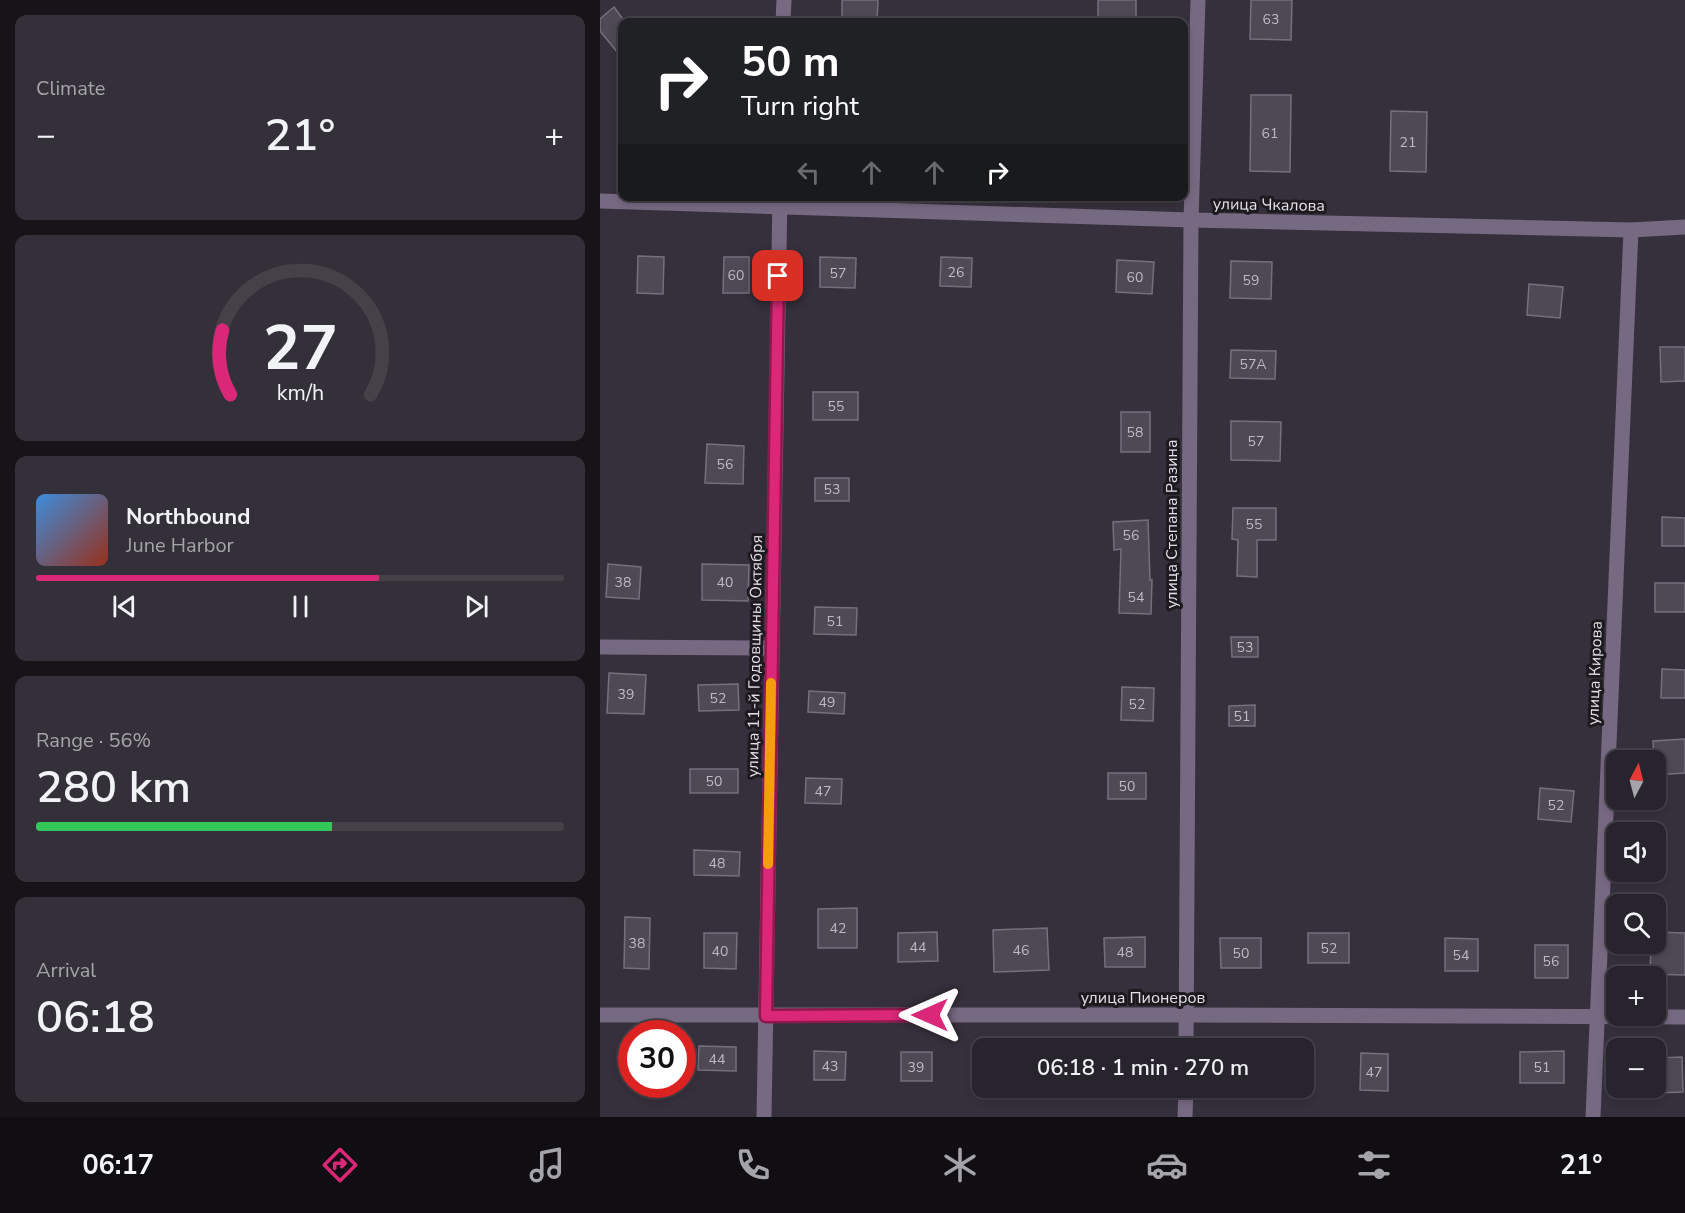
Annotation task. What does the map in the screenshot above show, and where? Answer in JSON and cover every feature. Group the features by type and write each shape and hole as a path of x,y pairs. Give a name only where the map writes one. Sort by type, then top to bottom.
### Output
{"street":[{"path":"783,18 784,0"},
{"name":"улица Степана Разина","path":"1186,1038 1191,220 1198,0"},
{"name":"улица Чкалова","path":"600,201 780,201 1191,220 1631,230 1685,227"},
{"name":"улица 11-й Годовщины Октября","path":"764,1117 780,201"},
{"name":"улица Кирова","path":"1593,1117 1631,230"},
{"path":"600,647 772,648"},
{"name":"улица Пионеров","path":"600,1015 1685,1017"},
{"path":"1185,1117 1186,1098"}],"building":[{"path":"842,0 878,0 877,18 842,18"},
{"path":"1098,0 1136,0 1136,18 1098,18"},
{"path":"1251,0 1292,0 1291,40 1250,39"},
{"path":"614,7 622,18 618,18 618,53 600,31 600,19"},
{"path":"1251,95 1291,95 1290,172 1250,171"},
{"path":"1391,111 1427,112 1426,172 1390,171"},
{"path":"638,256 664,257 663,294 637,293"},
{"path":"724,257 749,257 749,293 723,293"},
{"path":"820,257 856,258 855,288 820,287"},
{"path":"941,257 972,258 971,287 940,286"},
{"path":"1117,260 1154,262 1152,294 1116,292"},
{"path":"1231,261 1272,262 1271,299 1230,298"},
{"path":"1529,284 1563,287 1560,318 1527,315"},
{"path":"1660,347 1685,347 1685,381 1661,382"},
{"path":"1231,350 1276,351 1275,379 1230,378"},
{"path":"813,392 858,392 858,420 813,420"},
{"path":"1121,412 1150,412 1150,452 1121,452"},
{"path":"1231,421 1281,422 1280,461 1231,460"},
{"path":"707,444 744,446 743,484 705,483"},
{"path":"815,478 849,478 849,501 815,501"},
{"path":"1233,508 1276,508 1276,540 1257,540 1257,577 1237,576 1238,540 1232,539"},
{"path":"1662,517 1685,518 1685,546 1662,546"},
{"path":"1148,520 1150,580 1152,580 1151,614 1119,613 1121,549 1114,550 1113,522"},
{"path":"608,564 641,567 639,599 606,597"},
{"path":"702,564 749,565 748,601 702,600"},
{"path":"1655,583 1685,583 1685,612 1655,612"},
{"path":"815,607 857,608 856,635 814,634"},
{"path":"1231,637 1258,637 1258,657 1232,657"},
{"path":"1662,669 1685,670 1685,698 1661,698"},
{"path":"609,673 646,675 644,714 607,713"},
{"path":"738,684 739,710 699,711 698,685"},
{"path":"1122,687 1154,688 1153,721 1121,720"},
{"path":"809,691 845,693 844,714 808,712"},
{"path":"1255,705 1255,726 1229,726 1229,706"},
{"path":"1685,739 1685,773 1666,774 1666,750 1653,750 1653,741"},
{"path":"690,769 738,769 738,793 690,793"},
{"path":"1108,773 1146,773 1146,799 1108,799"},
{"path":"806,778 842,779 841,804 805,803"},
{"path":"1540,788 1574,791 1571,822 1538,819"},
{"path":"694,850 740,852 739,876 694,875"},
{"path":"857,908 857,948 818,948 818,909"},
{"path":"625,917 650,918 649,969 624,968"},
{"path":"1047,928 1049,970 994,972 993,930"},
{"path":"937,932 938,961 898,962 898,933"},
{"path":"1666,932 1685,933 1685,975 1666,974 1666,966 1650,966 1651,954 1666,954"},
{"path":"704,933 737,933 736,969 704,968"},
{"path":"1308,933 1349,933 1349,963 1308,963"},
{"path":"1145,937 1145,967 1105,967 1104,938"},
{"path":"1220,938 1261,938 1261,968 1221,968"},
{"path":"1445,938 1478,939 1478,971 1445,971"},
{"path":"1535,945 1568,945 1568,978 1535,978"},
{"path":"699,1046 736,1047 736,1071 698,1070"},
{"path":"814,1051 846,1052 845,1080 814,1080"},
{"path":"1564,1051 1564,1083 1520,1083 1520,1052"},
{"path":"901,1052 932,1052 932,1081 901,1081"},
{"path":"1361,1053 1388,1054 1388,1091 1360,1090"},
{"path":"1682,1057 1683,1092 1666,1093 1666,1058"}],"slow traffic":[{"path":"768,864 771,683"}],"route":[{"path":"778,276 766,1016 930,1015"}]}
